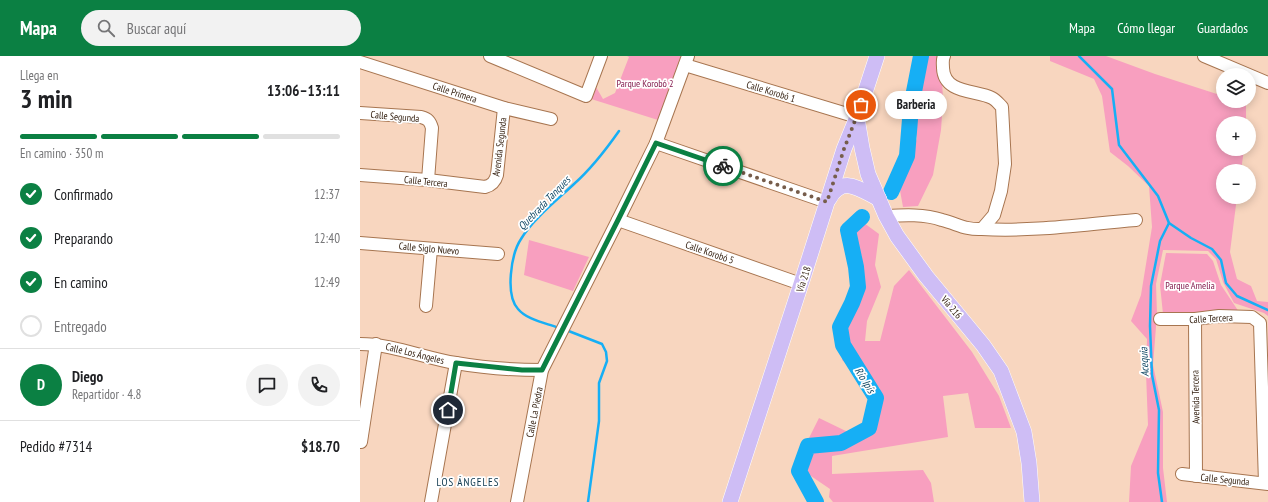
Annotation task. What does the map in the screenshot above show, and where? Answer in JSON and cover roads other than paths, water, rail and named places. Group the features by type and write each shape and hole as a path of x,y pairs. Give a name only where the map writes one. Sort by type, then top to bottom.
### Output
{"main road":[{"name":"Vía 218","path":"730,502 844,149 857,117 877,56"},
{"name":"Vía 216","path":"857,117 868,174 886,216 897,236 926,276 983,345 1001,371 1024,432 1029,463 1032,502"},
{"path":"827,202 834,191 850,185 879,199"}],"street":[{"path":"490,56 586,96 601,56"},
{"path":"944,56 943,73 949,84 961,90 993,99 1002,107 1005,164 1001,191 994,215 982,229"},
{"path":"1204,56 1268,83"},
{"name":"Calle Korobó 1","path":"687,60 857,117"},
{"name":"Calle La Piedra","path":"517,502 542,370 656,143 687,60"},
{"name":"Calle Primera","path":"360,62 504,108 551,119"},
{"name":"Avenida Segunda","path":"491,186 497,175 504,108"},
{"name":"Calle Segunda","path":"360,113 421,117 430,122 432,128 428,180"},
{"path":"656,143 827,202"},
{"name":"Calle Tercera","path":"360,175 428,180 485,188 491,186"},
{"path":"886,216 915,215 930,217 970,230 1038,228 1136,220"},
{"name":"Calle Korobó 5","path":"618,220 801,284"},
{"name":"Calle Siglo Nuevo","path":"360,243 498,254"},
{"path":"426,306 431,249"},
{"name":"Calle Tercera","path":"1160,320 1195,319 1219,316 1252,318 1260,323 1266,483"},
{"name":"Avenida Tercera","path":"1195,319 1196,476"},
{"name":"Calle Los Ángeles","path":"360,344 376,344 456,363 522,370 542,370"},
{"path":"361,442 376,344"},
{"path":"430,502 456,363"},
{"name":"Calle Segunda","path":"1182,474 1266,483"}],"waterway":[{"name":"Río Ipís","path":"891,192 907,156 911,107 921,56"},
{"path":"1079,56 1112,89 1119,145 1158,196 1169,223 1191,238 1212,249 1221,260 1226,283 1237,296 1268,310"},
{"name":"Quebrada Tanques","path":"559,328 526,316 514,303 511,285 514,254 526,232 545,210 587,172 619,131"},
{"name":"Río Ipís","path":"816,502 799,471 808,446 841,443 869,428 876,398 843,345 840,327 858,287 856,267 848,230 862,217"},
{"name":"Acequia","path":"1162,502 1158,473 1159,410 1152,375 1150,326 1151,286 1160,241 1169,223"},
{"name":"Quebrada Tanques","path":"566,330 602,344 606,352 607,361 599,383 599,421 588,502"}],"place":[{"name":"Barberia","path":"861,105"}],"district":[{"name":"LOS ÁNGELES","path":"468,482"}],"park label":[{"name":"Parque Korobó 2","path":"645,83"},
{"name":"Parque Amelia","path":"1190,285"}]}
